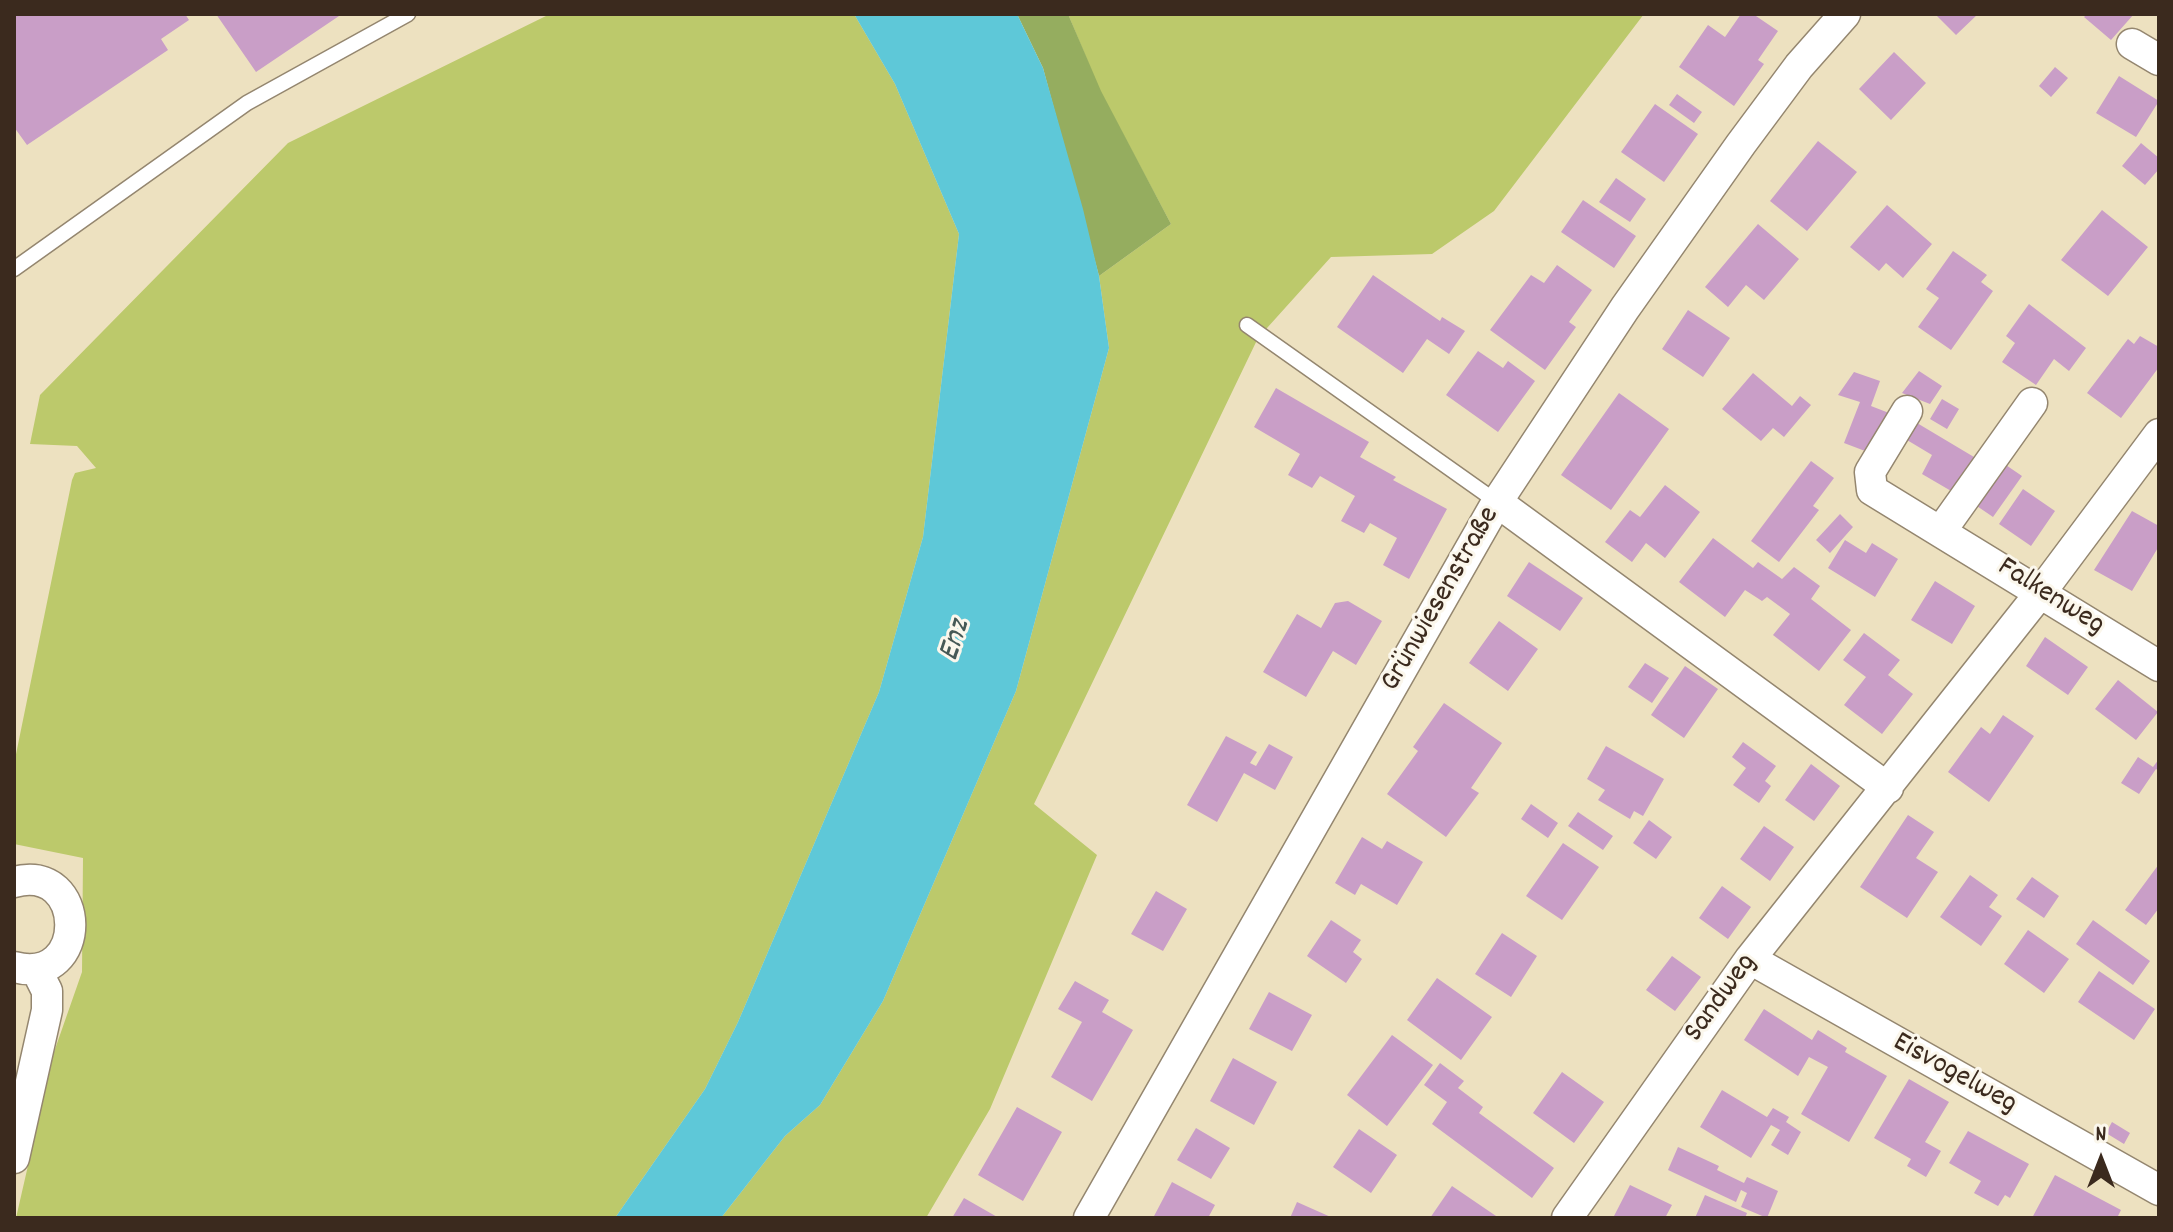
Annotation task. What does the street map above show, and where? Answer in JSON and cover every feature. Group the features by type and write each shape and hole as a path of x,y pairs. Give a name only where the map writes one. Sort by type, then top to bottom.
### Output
{"street":[{"name":"Grünwiesenstraße","path":"1089,1218 1497,502 1625,308 1732,157 1799,66 1845,14"},
{"path":"2132,44 2159,60"},
{"path":"1941,531 2032,403"},
{"name":"Falkenweg","path":"1907,411 1870,472 1872,490 2159,666"},
{"name":"Sandweg","path":"1567,1218 1750,959 2041,592 2159,434"},
{"path":"1497,502 1888,788"},
{"path":"14,882 37,881 51,887 62,897 72,925 62,953 50,963 25,968"},
{"name":"Eisvogelweg","path":"1750,959 2159,1190"},
{"path":"14,1158 47,1010 47,991 25,968"}],"lane":[{"path":"14,269 247,103 408,14"},
{"path":"1247,325 1497,502"}],"green space":[{"path":"550,14 854,14 895,84 959,234 923,537 879,692 738,1022 705,1089 615,1218 16,1218 54,1052 82,972 83,858 14,844 14,764 72,480 75,473 96,468 77,446 30,444 40,395 288,143"},
{"path":"1017,14 1068,14 1101,91 1171,224 1099,276 1043,68"},
{"path":"1068,14 1644,14 1494,211 1432,254 1331,257 1258,338 1034,804 1097,855 990,1109 926,1218 721,1218 785,1136 820,1105 883,1001 1016,691 1109,348 1099,276 1171,224 1100,91"}],"water":[{"name":"Enz","path":"854,14 1017,14 1043,68 1083,209 1099,276 1109,348 1016,691 883,1001 820,1105 785,1136 721,1218 615,1218 705,1089 738,1022 879,692 923,537 959,234 895,84"}],"building":[{"path":"14,14 185,14 189,20 161,39 168,50 27,145 14,127"},
{"path":"216,14 342,14 256,72"},
{"path":"1741,14 1753,14 1778,31 1758,60 1764,64 1734,106 1679,67 1708,25 1725,37"},
{"path":"1935,14 1978,14 1956,35"},
{"path":"2087,14 2134,14 2111,40 2084,17"},
{"path":"1894,52 1926,83 1891,120 1859,89"},
{"path":"2055,67 2068,78 2051,97 2039,86"},
{"path":"2119,76 2159,101 2136,137 2096,113"},
{"path":"1677,94 1702,112 1694,123 1669,105"},
{"path":"1655,104 1698,134 1664,182 1621,152"},
{"path":"1818,141 1857,172 1807,231 1770,201"},
{"path":"2141,143 2159,158 2159,169 2145,185 2122,166"},
{"path":"1616,178 1646,199 1630,222 1599,202"},
{"path":"1583,200 1636,236 1614,268 1561,232"},
{"path":"1887,205 1932,244 1903,278 1886,263 1879,271 1850,247"},
{"path":"2102,210 2148,247 2108,296 2061,260"},
{"path":"1758,224 1799,259 1764,300 1746,285 1728,307 1705,287"},
{"path":"1953,251 1987,275 1981,282 1993,291 1951,350 1918,327 1939,298 1926,289"},
{"path":"1557,265 1592,290 1569,322 1576,327 1545,370 1490,330 1531,275 1544,283"},
{"path":"1373,275 1440,321 1442,317 1465,331 1449,354 1427,339 1403,373 1337,327"},
{"path":"2029,304 2086,348 2069,371 2054,359 2036,385 2002,362 2015,343 2006,336"},
{"path":"1688,310 1730,338 1703,377 1662,349"},
{"path":"2140,336 2159,347 2159,367 2121,418 2087,393 2128,339 2134,344"},
{"path":"1478,351 1503,368 1508,361 1535,381 1498,432 1446,395"},
{"path":"1919,371 1942,386 1930,404 1902,393"},
{"path":"1854,372 1880,381 1871,406 1889,413 1873,454 1844,443 1860,402 1838,395"},
{"path":"1753,373 1792,406 1800,396 1811,405 1784,437 1773,428 1761,441 1722,409"},
{"path":"1276,388 1369,442 1360,457 1396,477 1393,480 1447,509 1409,579 1383,565 1397,538 1370,523 1364,533 1341,521 1355,496 1320,476 1312,488 1288,475 1300,454 1254,427"},
{"path":"1619,393 1669,429 1611,510 1561,475"},
{"path":"1942,399 1959,409 1947,429 1930,419"},
{"path":"1917,423 1979,460 1958,495 1922,474 1932,455 1907,440"},
{"path":"1811,461 1834,478 1813,506 1819,510 1779,562 1751,541"},
{"path":"2000,461 2022,476 1993,517 1971,502"},
{"path":"1665,485 1700,512 1665,558 1646,543 1632,562 1605,542 1630,510 1640,517"},
{"path":"2023,489 2055,511 2031,546 1999,524"},
{"path":"2132,511 2159,526 2159,546 2132,591 2094,570"},
{"path":"1840,514 1853,527 1830,553 1816,540"},
{"path":"1713,538 1753,568 1758,562 1782,579 1794,567 1820,586 1811,599 1851,630 1819,671 1773,635 1790,614 1767,597 1762,601 1745,590 1725,617 1679,582"},
{"path":"1845,540 1866,553 1872,543 1898,559 1875,597 1828,568"},
{"path":"1529,562 1583,598 1560,631 1507,596"},
{"path":"1935,581 1975,606 1952,644 1911,620"},
{"path":"1348,601 1382,621 1356,665 1333,651 1306,697 1263,672 1297,614 1321,628 1335,603"},
{"path":"1499,621 1538,649 1508,691 1469,663"},
{"path":"1864,633 1900,660 1888,675 1913,694 1882,734 1844,705 1866,677 1843,660"},
{"path":"2045,637 2088,667 2068,695 2026,666"},
{"path":"1645,663 1669,678 1652,703 1628,687"},
{"path":"1685,666 1718,689 1684,738 1651,715"},
{"path":"2118,680 2158,712 2136,740 2095,709"},
{"path":"1444,703 1502,743 1471,788 1479,793 1446,837 1387,794 1418,751 1413,747"},
{"path":"2003,715 2034,736 1989,802 1948,772 1981,727 1990,734"},
{"path":"1226,736 1257,752 1250,763 1256,766 1269,744 1293,757 1275,790 1244,773 1217,822 1187,805"},
{"path":"1743,742 1776,766 1765,781 1771,786 1759,803 1733,785 1746,768 1732,757"},
{"path":"1606,746 1664,779 1643,816 1634,811 1630,819 1598,800 1605,790 1587,779"},
{"path":"2138,757 2153,767 2159,759 2159,771 2156,769 2139,794 2121,783"},
{"path":"1811,764 1840,786 1814,821 1785,800"},
{"path":"1531,804 1558,823 1548,838 1521,819"},
{"path":"1578,812 1613,836 1603,850 1568,826"},
{"path":"1908,815 1934,832 1916,858 1938,872 1907,918 1860,887"},
{"path":"1649,820 1672,837 1656,859 1633,843"},
{"path":"1764,826 1794,847 1770,881 1740,859"},
{"path":"1362,837 1382,849 1387,841 1423,862 1397,905 1361,884 1355,895 1335,883"},
{"path":"1563,843 1599,867 1562,920 1526,896"},
{"path":"2159,864 2159,908 2146,925 2125,910"},
{"path":"1970,875 1998,895 1989,907 2002,916 1981,946 1940,917"},
{"path":"2032,877 2059,896 2044,918 2016,899"},
{"path":"1722,886 1751,907 1728,939 1699,918"},
{"path":"1156,891 1187,909 1163,951 1131,934"},
{"path":"1331,920 1361,940 1353,952 1362,959 1346,983 1307,956"},
{"path":"2093,920 2150,961 2133,985 2076,944"},
{"path":"2028,930 2069,959 2044,993 2004,964"},
{"path":"1502,933 1537,956 1511,997 1475,974"},
{"path":"1672,956 1701,977 1675,1011 1646,990"},
{"path":"2099,971 2155,1009 2134,1040 2078,1002"},
{"path":"1437,978 1492,1017 1461,1060 1407,1020"},
{"path":"1075,981 1109,1000 1102,1012 1133,1030 1092,1101 1051,1077 1082,1022 1058,1009"},
{"path":"1269,992 1312,1015 1292,1051 1249,1029"},
{"path":"1764,1009 1812,1040 1818,1030 1847,1048 1845,1052 1887,1076 1849,1142 1801,1114 1828,1067 1809,1057 1798,1076 1744,1040"},
{"path":"1392,1035 1433,1065 1387,1126 1347,1095"},
{"path":"1233,1058 1277,1082 1254,1125 1210,1101"},
{"path":"1440,1063 1464,1081 1458,1088 1483,1107 1479,1113 1554,1168 1532,1198 1432,1124 1447,1102 1424,1085"},
{"path":"1562,1072 1604,1102 1574,1143 1533,1113"},
{"path":"1909,1079 1949,1102 1925,1142 1941,1151 1926,1177 1907,1166 1911,1159 1874,1138"},
{"path":"1722,1090 1767,1117 1773,1108 1789,1117 1786,1122 1801,1132 1788,1155 1771,1145 1780,1130 1771,1125 1751,1158 1700,1127"},
{"path":"1017,1107 1062,1132 1023,1201 978,1175"},
{"path":"2112,1122 2130,1133 2124,1144 2106,1133"},
{"path":"1196,1128 1230,1148 1211,1179 1177,1160"},
{"path":"1359,1129 1397,1155 1371,1193 1333,1167"},
{"path":"1968,1131 2029,1164 2010,1198 2005,1195 1998,1206 1974,1193 1981,1181 1949,1163"},
{"path":"1678,1147 1719,1166 1717,1170 1744,1183 1747,1177 1778,1191 1767,1218 1741,1207 1747,1193 1741,1190 1736,1202 1668,1170"},
{"path":"2055,1175 2121,1210 2117,1218 2032,1218"},
{"path":"1172,1182 1215,1205 1208,1218 1153,1218"},
{"path":"1630,1185 1672,1205 1665,1218 1614,1216"},
{"path":"1452,1186 1499,1218 1430,1218"},
{"path":"1705,1195 1747,1213 1745,1218 1695,1218"},
{"path":"964,1198 999,1218 952,1218"},
{"path":"1297,1202 1333,1218 1290,1218"}]}
